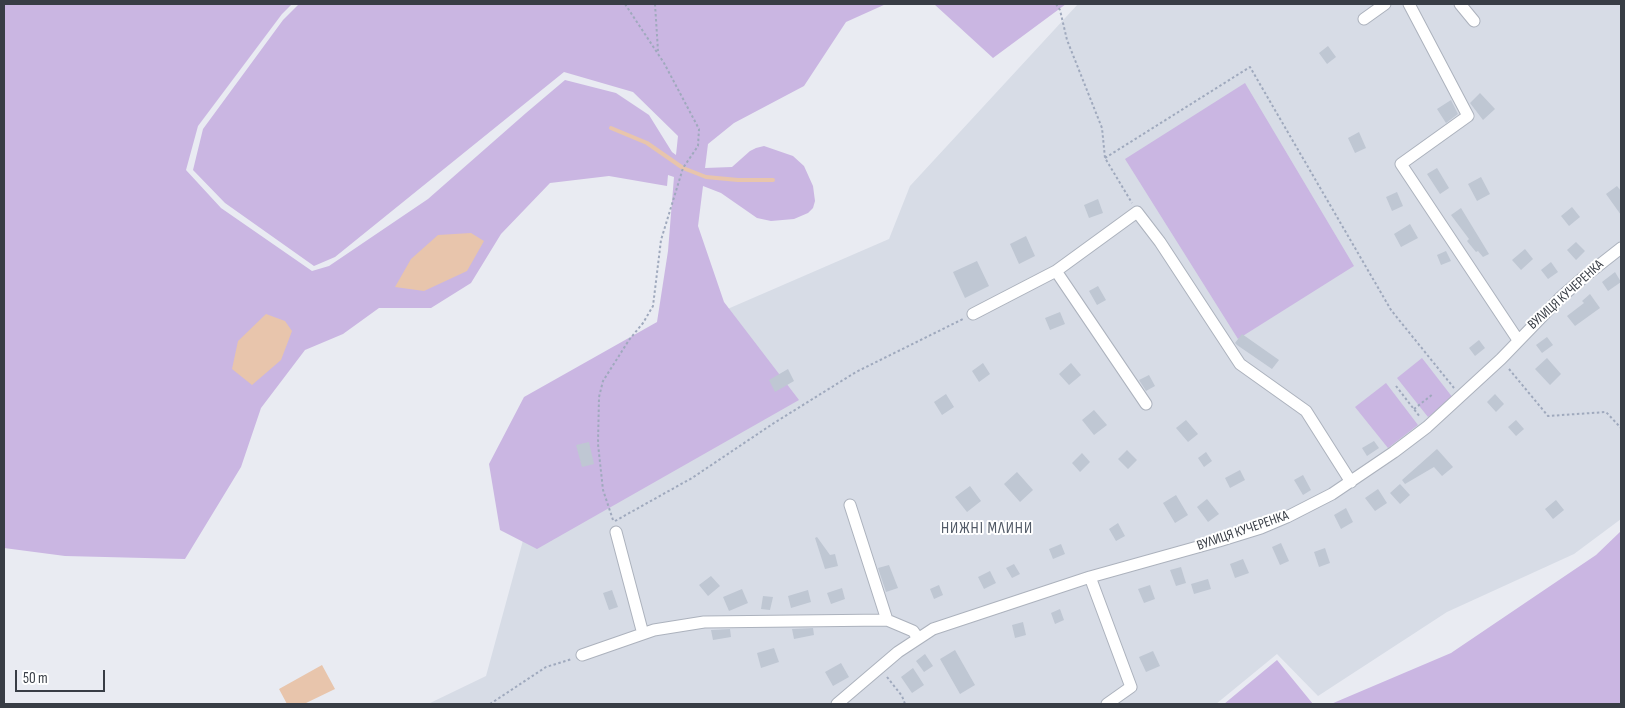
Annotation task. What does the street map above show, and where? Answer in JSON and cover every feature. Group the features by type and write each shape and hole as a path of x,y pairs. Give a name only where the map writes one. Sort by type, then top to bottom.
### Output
{"street":[{"path":"1364,19 1385,4"},
{"path":"1409,4 1468,116 1401,164 1518,340"},
{"path":"1460,4 1474,21"},
{"path":"973,314 1056,271 1137,212 1160,242 1240,364 1306,411 1351,482"},
{"name":"ВУЛИЦЯ КУЧЕРЕНКА","path":"837,704 898,652 933,629 1090,576 1261,528 1287,517 1351,482 1427,427 1501,359 1560,298 1621,248"},
{"path":"1056,271 1146,404"},
{"path":"850,505 886,620"},
{"path":"615,527 643,634"},
{"path":"1090,576 1132,688 1107,704"},
{"path":"582,655 654,630 704,622 886,620 913,631 918,638"}],"path":[{"path":"625,4 658,53 699,129 698,146 684,168 661,240 652,306 643,323 629,340 603,382 599,396 598,444 602,490 615,527 856,372 973,314"},
{"path":"655,4 658,53"},
{"path":"1056,4 1060,10 1067,40 1102,128 1105,158 1137,212"},
{"path":"1105,158 1250,67 1391,310 1461,397"},
{"path":"1501,359 1548,416 1606,412 1621,428"},
{"path":"1396,386 1427,427"},
{"path":"1414,409 1433,394"},
{"path":"490,704 546,667 582,655"},
{"path":"880,667 902,696 905,704"}],"shaded area":[{"path":"4,4 292,4 282,14 198,126 186,170 221,208 312,271 329,266 428,199 565,80 616,93 649,115 672,152 676,155 678,136 633,92 564,72 335,257 314,266 225,203 193,170 203,129 283,20 299,4 886,4 846,22 804,86 734,123 708,144 705,168 732,167 750,151 764,146 793,156 804,166 813,186 815,201 813,208 808,213 794,219 771,221 757,218 721,193 703,186 698,226 724,302 799,400 537,549 500,530 489,464 524,397 657,322 668,251 674,177 668,175 667,186 609,176 550,183 501,234 471,283 431,308 379,308 343,334 305,350 261,408 241,467 185,559 65,556 4,548"},
{"path":"934,4 1066,4 993,58"},
{"path":"1078,4 1621,4 1621,519 1574,554 1447,612 1318,696 1277,654 1216,704 428,704 486,676 525,533 716,314 889,239 910,186"},
{"path":"1245,83 1354,266 1238,339 1125,159"},
{"path":"471,233 484,241 467,271 424,291 395,287 411,259 438,235"},
{"path":"266,314 285,321 292,331 281,360 252,385 232,369 238,341"},
{"path":"1422,358 1453,398 1428,417 1397,378"},
{"path":"1386,383 1418,425 1388,448 1355,407"},
{"path":"1621,531 1621,704 1331,704 1451,653 1596,555"},
{"path":"1277,660 1313,704 1224,704"},
{"path":"322,665 335,689 304,704 287,704 279,689"}],"building":[{"path":"1328,46 1336,57 1327,64 1319,53"},
{"path":"1480,93 1495,109 1483,120 1470,103"},
{"path":"1451,100 1458,114 1446,123 1437,109"},
{"path":"1359,132 1366,148 1355,153 1348,138"},
{"path":"1437,168 1449,188 1440,194 1427,174"},
{"path":"1481,177 1490,194 1477,201 1468,184"},
{"path":"1617,186 1621,191 1621,215 1606,194"},
{"path":"1397,192 1403,206 1392,211 1386,197"},
{"path":"1098,199 1103,213 1089,218 1084,205"},
{"path":"1572,207 1580,217 1569,226 1561,216"},
{"path":"1461,208 1489,254 1483,257 1478,251 1476,252 1451,215"},
{"path":"1410,224 1418,238 1401,247 1394,234"},
{"path":"1026,236 1035,256 1019,264 1010,244"},
{"path":"1576,242 1585,251 1576,260 1567,250"},
{"path":"1525,249 1533,259 1521,270 1512,260"},
{"path":"1446,251 1451,261 1441,265 1437,255"},
{"path":"977,261 989,286 965,298 953,272"},
{"path":"1551,262 1558,272 1548,279 1541,270"},
{"path":"1615,272 1621,282 1608,291 1602,282"},
{"path":"1098,286 1106,300 1097,305 1089,291"},
{"path":"1590,294 1600,308 1575,326 1567,316 1584,303 1582,301"},
{"path":"1060,312 1065,324 1050,330 1045,318"},
{"path":"1242,334 1279,360 1272,369 1235,343"},
{"path":"1547,337 1553,345 1542,353 1536,345"},
{"path":"1479,340 1485,348 1475,356 1469,348"},
{"path":"1547,358 1561,374 1550,385 1535,369"},
{"path":"983,363 990,374 979,382 972,371"},
{"path":"1071,363 1081,375 1069,385 1059,374"},
{"path":"788,369 794,381 775,392 769,380"},
{"path":"1149,375 1155,386 1146,391 1139,380"},
{"path":"946,394 954,407 942,415 934,402"},
{"path":"1495,394 1504,404 1496,412 1487,402"},
{"path":"1094,410 1107,425 1094,435 1082,420"},
{"path":"1186,420 1198,434 1188,442 1176,428"},
{"path":"1516,420 1524,429 1516,436 1508,427"},
{"path":"1374,441 1379,448 1367,456 1362,448"},
{"path":"589,442 594,464 582,467 576,445"},
{"path":"1437,449 1453,467 1442,476 1434,467 1405,484 1402,480"},
{"path":"1127,450 1137,460 1128,469 1118,459"},
{"path":"1206,452 1212,461 1204,467 1198,458"},
{"path":"1082,453 1090,462 1080,472 1072,463"},
{"path":"1240,470 1245,480 1230,488 1225,478"},
{"path":"1017,472 1033,490 1020,502 1004,484"},
{"path":"1303,475 1311,490 1303,495 1294,480"},
{"path":"1400,484 1410,495 1400,504 1390,493"},
{"path":"970,486 981,501 967,512 955,497"},
{"path":"1378,489 1387,503 1375,511 1365,498"},
{"path":"1176,495 1188,515 1175,523 1163,503"},
{"path":"1207,499 1219,514 1208,522 1197,507"},
{"path":"1556,500 1564,510 1553,519 1545,509"},
{"path":"1346,508 1353,522 1341,529 1334,515"},
{"path":"1118,523 1125,536 1116,541 1109,529"},
{"path":"817,537 830,555 835,554 838,566 825,569 815,538"},
{"path":"1281,543 1289,561 1280,565 1272,547"},
{"path":"1061,544 1065,554 1053,559 1049,549"},
{"path":"1325,548 1330,563 1319,567 1314,552"},
{"path":"1243,559 1249,573 1235,578 1230,564"},
{"path":"1014,564 1020,574 1012,578 1006,568"},
{"path":"889,565 898,588 886,592 878,568"},
{"path":"1181,567 1186,583 1176,586 1170,570"},
{"path":"990,571 996,583 984,589 978,577"},
{"path":"711,576 720,586 708,596 699,585"},
{"path":"1208,579 1211,589 1194,594 1191,584"},
{"path":"939,585 943,595 934,599 930,589"},
{"path":"1150,585 1155,599 1144,603 1138,589"},
{"path":"842,588 845,599 831,604 827,593"},
{"path":"742,589 748,603 729,611 723,597"},
{"path":"612,590 618,607 609,610 603,593"},
{"path":"808,590 811,602 791,608 788,596"},
{"path":"763,596 773,597 770,610 761,609"},
{"path":"1060,609 1064,620 1055,624 1051,613"},
{"path":"1023,622 1026,635 1015,638 1012,625"},
{"path":"813,628 814,635 794,639 792,629"},
{"path":"730,629 731,637 713,640 711,630"},
{"path":"774,648 779,662 761,668 757,653"},
{"path":"955,650 975,685 960,694 940,659"},
{"path":"1153,651 1160,666 1146,672 1139,657"},
{"path":"925,654 933,666 924,672 916,661"},
{"path":"841,663 849,677 833,686 825,672"},
{"path":"913,668 924,685 912,693 901,677"}],"waterway":[{"path":"611,128 647,143 683,168 706,177 738,180 773,180"}],"district":[{"name":"НИЖНІ МЛИНИ","path":"987,529"}]}
